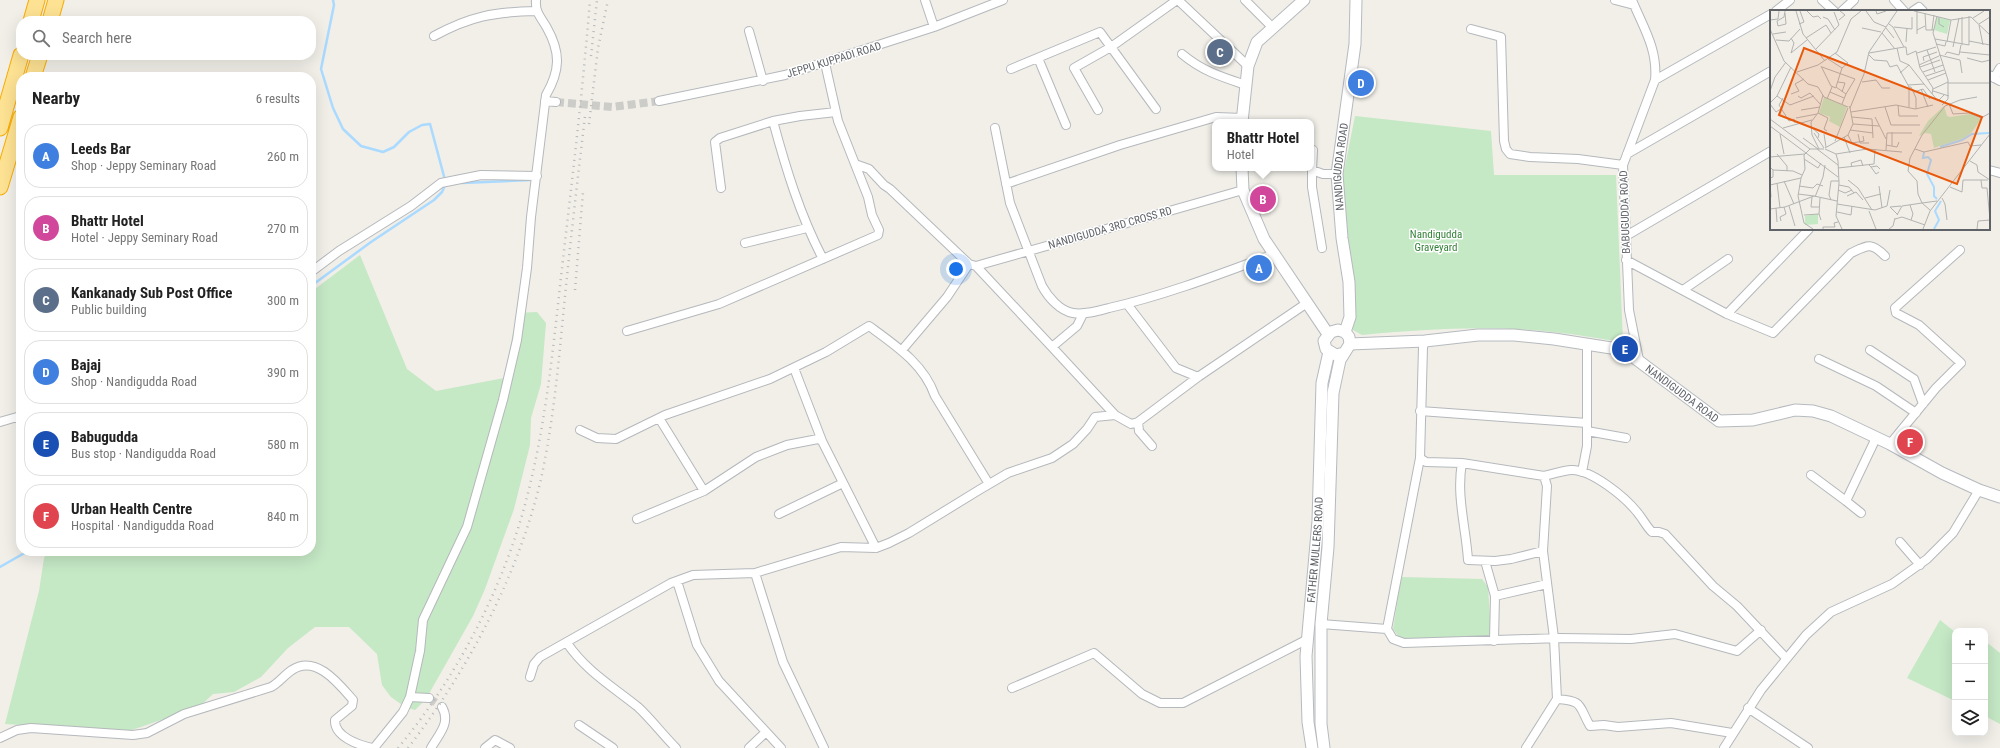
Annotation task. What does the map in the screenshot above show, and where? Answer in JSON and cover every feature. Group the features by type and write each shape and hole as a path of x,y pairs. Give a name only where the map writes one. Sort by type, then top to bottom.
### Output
{"highway":[{"path":"33,16 38,0"},
{"path":"51,16 56,0"},
{"path":"16,72 20,60"},
{"path":"35,72 38,60"},
{"path":"0,128 16,72"},
{"path":"0,187 16,134"}],"main road":[{"path":"1242,119 1248,66 1257,42 1304,0"},
{"name":"NANDIGUDDA ROAD","path":"1344,332 1350,317 1349,282 1342,238 1337,174 1355,44 1356,0"},
{"path":"1242,171 1243,190 1264,239 1328,334"},
{"path":"1324,748 1321,724 1321,624 1328,547 1333,393 1337,370 1347,348 1349,337 1344,332 1338,330 1328,334 1324,341 1329,352 1336,355 1347,348"},
{"name":"NANDIGUDDA ROAD","path":"1347,348 1478,335 1514,335 1624,350 1719,421 1753,420 1795,410 1831,416 1890,444 1942,473 1979,490 2000,497"},
{"name":"FATHER MULLERS ROAD","path":"1312,748 1308,722 1306,656 1318,521 1322,383 1329,352"}],"street":[{"path":"0,738 17,730 31,728 133,735 147,734 184,714 271,687 277,684 293,670 308,665 321,669 353,700 352,706 335,720 336,728 350,740 373,748 403,712 410,697 420,651 423,620 467,527 517,340 527,268 531,217 545,101 546,95 558,68 557,53 550,33 536,11 536,0"},
{"path":"925,0 934,27"},
{"name":"JEPPU KUPPADI ROAD","path":"659,101 763,81 825,63 934,27 1003,0"},
{"path":"1098,110 1074,68 1111,48 1177,0 1248,66"},
{"path":"1245,0 1273,28"},
{"path":"1615,0 1633,2"},
{"path":"1777,10 1790,0"},
{"path":"1822,0 1833,10"},
{"path":"1843,10 1854,0"},
{"path":"1894,0 1903,10"},
{"name":"BABUGUDDA ROAD","path":"1633,2 1654,54 1655,80 1623,165 1628,310 1639,360"},
{"path":"1914,10 1919,7 1923,10"},
{"path":"434,36 472,18 493,13 536,11"},
{"path":"1655,80 1770,15"},
{"path":"1471,29 1501,37 1504,141 1510,154 1530,157 1578,159 1623,165"},
{"path":"749,31 763,81"},
{"path":"1011,69 1100,32 1156,109"},
{"path":"1182,54 1195,65 1214,76 1246,86"},
{"path":"1038,58 1066,125"},
{"path":"627,331 719,304 878,235 879,230 836,112 825,63"},
{"path":"1994,78 2000,68"},
{"path":"1627,154 1770,72"},
{"path":"545,101 556,102"},
{"path":"722,188 716,142 720,138 773,121 836,112"},
{"path":"1006,184 1120,145 1216,117 1233,119"},
{"path":"773,121 790,184 807,228 823,260"},
{"path":"995,128 1010,204 1029,252 1048,297 1072,313 1083,314 1127,304 1199,282 1274,254"},
{"path":"1626,236 1770,152"},
{"path":"855,164 869,169 884,186 890,189 973,265 1052,346 1115,415 1131,424 1138,422 1198,377 1307,303"},
{"path":"1990,170 2000,173"},
{"path":"1312,171 1312,187 1322,248"},
{"path":"1314,171 1323,174 1337,174"},
{"path":"316,268 339,251 411,206 441,183 481,175 536,176"},
{"name":"NANDIGUDDA 3RD CROSS RD","path":"973,265 1029,252 1243,190"},
{"path":"744,243 807,228"},
{"path":"1728,314 1808,230"},
{"path":"1626,260 1728,314 1773,333 1851,253 1866,246 1871,246 1876,247 1886,256"},
{"path":"1890,444 1936,388 1961,364 1961,361 1920,325 1896,313 1895,311 1901,303 1960,250"},
{"path":"1683,290 1728,258"},
{"path":"902,350 973,265"},
{"path":"1127,304 1176,368 1198,377"},
{"path":"1052,346 1077,326 1083,314"},
{"path":"580,430 598,438 616,439 659,418 770,379 826,352 869,326 912,359 931,384 935,396 989,484"},
{"path":"1425,341 1422,348 1420,458 1387,629 1393,639 1404,643 1554,638 1631,639 1676,634 1737,651 1761,630"},
{"path":"1582,472 1587,427 1587,344"},
{"path":"1870,350 1914,378 1923,404"},
{"path":"1819,360 1876,386 1916,413"},
{"path":"794,368 822,441 876,548"},
{"path":"1420,411 1587,427 1626,438"},
{"path":"530,677 534,664 540,657 677,581 693,575 755,573 841,547 876,548 909,533 989,484 1026,466 1052,458 1073,444 1087,429 1094,417 1115,415"},
{"path":"0,422 16,417"},
{"path":"659,418 704,491"},
{"path":"1138,422 1139,431 1152,446"},
{"path":"1846,501 1876,438"},
{"path":"637,518 704,491 756,457 787,445 818,439 822,441"},
{"path":"1420,458 1426,462 1462,463 1544,476 1571,470 1587,473 1625,500 1652,532 1665,534 1713,586 1761,630 1786,658"},
{"path":"1462,463 1460,489 1468,560 1485,561 1511,559 1543,551"},
{"path":"1811,475 1861,513"},
{"path":"1526,748 1557,699 1554,638 1543,551 1547,486 1544,476"},
{"path":"779,514 843,483"},
{"path":"1724,748 1748,708 1786,658 1806,635 1831,612 1892,584 1935,553 1954,533 1979,490"},
{"path":"1900,542 1920,565"},
{"path":"1485,561 1495,596 1494,641"},
{"path":"755,573 783,662 824,748"},
{"path":"677,581 697,646 718,681 781,748"},
{"path":"1495,596 1547,584"},
{"path":"1321,624 1387,629"},
{"path":"1012,688 1094,653 1142,694 1160,704 1183,703 1308,639"},
{"path":"567,643 579,658 604,681 639,708 676,748"},
{"path":"410,697 429,698"},
{"path":"1557,699 1573,700 1580,705 1590,726 1604,725 1618,728 1671,723 1732,733"},
{"path":"431,748 446,724 446,714 442,707"},
{"path":"1748,708 1808,748"},
{"path":"579,725 613,748"},
{"path":"749,748 766,732"},
{"path":"485,748 495,740 510,748"}],"green space":[{"name":"Nandigudda Graveyard","path":"1355,116 1491,131 1494,175 1616,175 1623,342 1562,333 1529,330 1481,328 1362,335 1353,330 1353,306 1342,181"},
{"path":"360,255 407,369 436,391 504,378 517,313 537,312 546,323 541,384 531,418 530,445 514,509 485,589 473,616 426,699 415,710 405,707 391,697 382,685 377,654 349,627 315,627 288,648 261,677 234,692 213,694 199,707 129,731 5,724 39,591 45,556 316,556 316,288"},
{"path":"1401,577 1482,579 1488,587 1491,634 1483,638 1401,640 1393,629"},
{"path":"1940,620 1952,630 1952,700 1907,678"},
{"path":"1988,643 2000,653 2000,724 1988,718"}],"waterway":[{"path":"333,0 334,5 321,69 333,108 343,129 361,146 383,152 394,147 409,132 422,125 430,124 445,180"},
{"path":"462,183 531,180"},
{"path":"316,282 371,242 434,200 442,192 445,185"},
{"path":"0,567 19,556"}],"tunnel":[{"path":"556,102 612,107 659,101"},
{"path":"429,698 442,707"}],"railway":[{"path":"398,748 420,721 440,691 476,630 492,597 505,564 527,497 540,438 553,349 578,130 590,0"},
{"path":"591,56 597,0"},
{"path":"589,124 598,48 608,0"},
{"path":"408,748 451,687 488,621 505,586 531,515 546,456 553,411 585,116"},
{"path":"575,290 583,192"}],"place":[{"name":"Kankanady Sub Post Office","path":"1220,52"},
{"name":"Bajaj","path":"1361,83"},
{"name":"Bhattr Hotel","path":"1263,199"},
{"name":"Leeds Bar","path":"1259,268"},
{"name":"Babugudda","path":"1625,349"},
{"name":"Urban Health Centre","path":"1910,442"}]}
